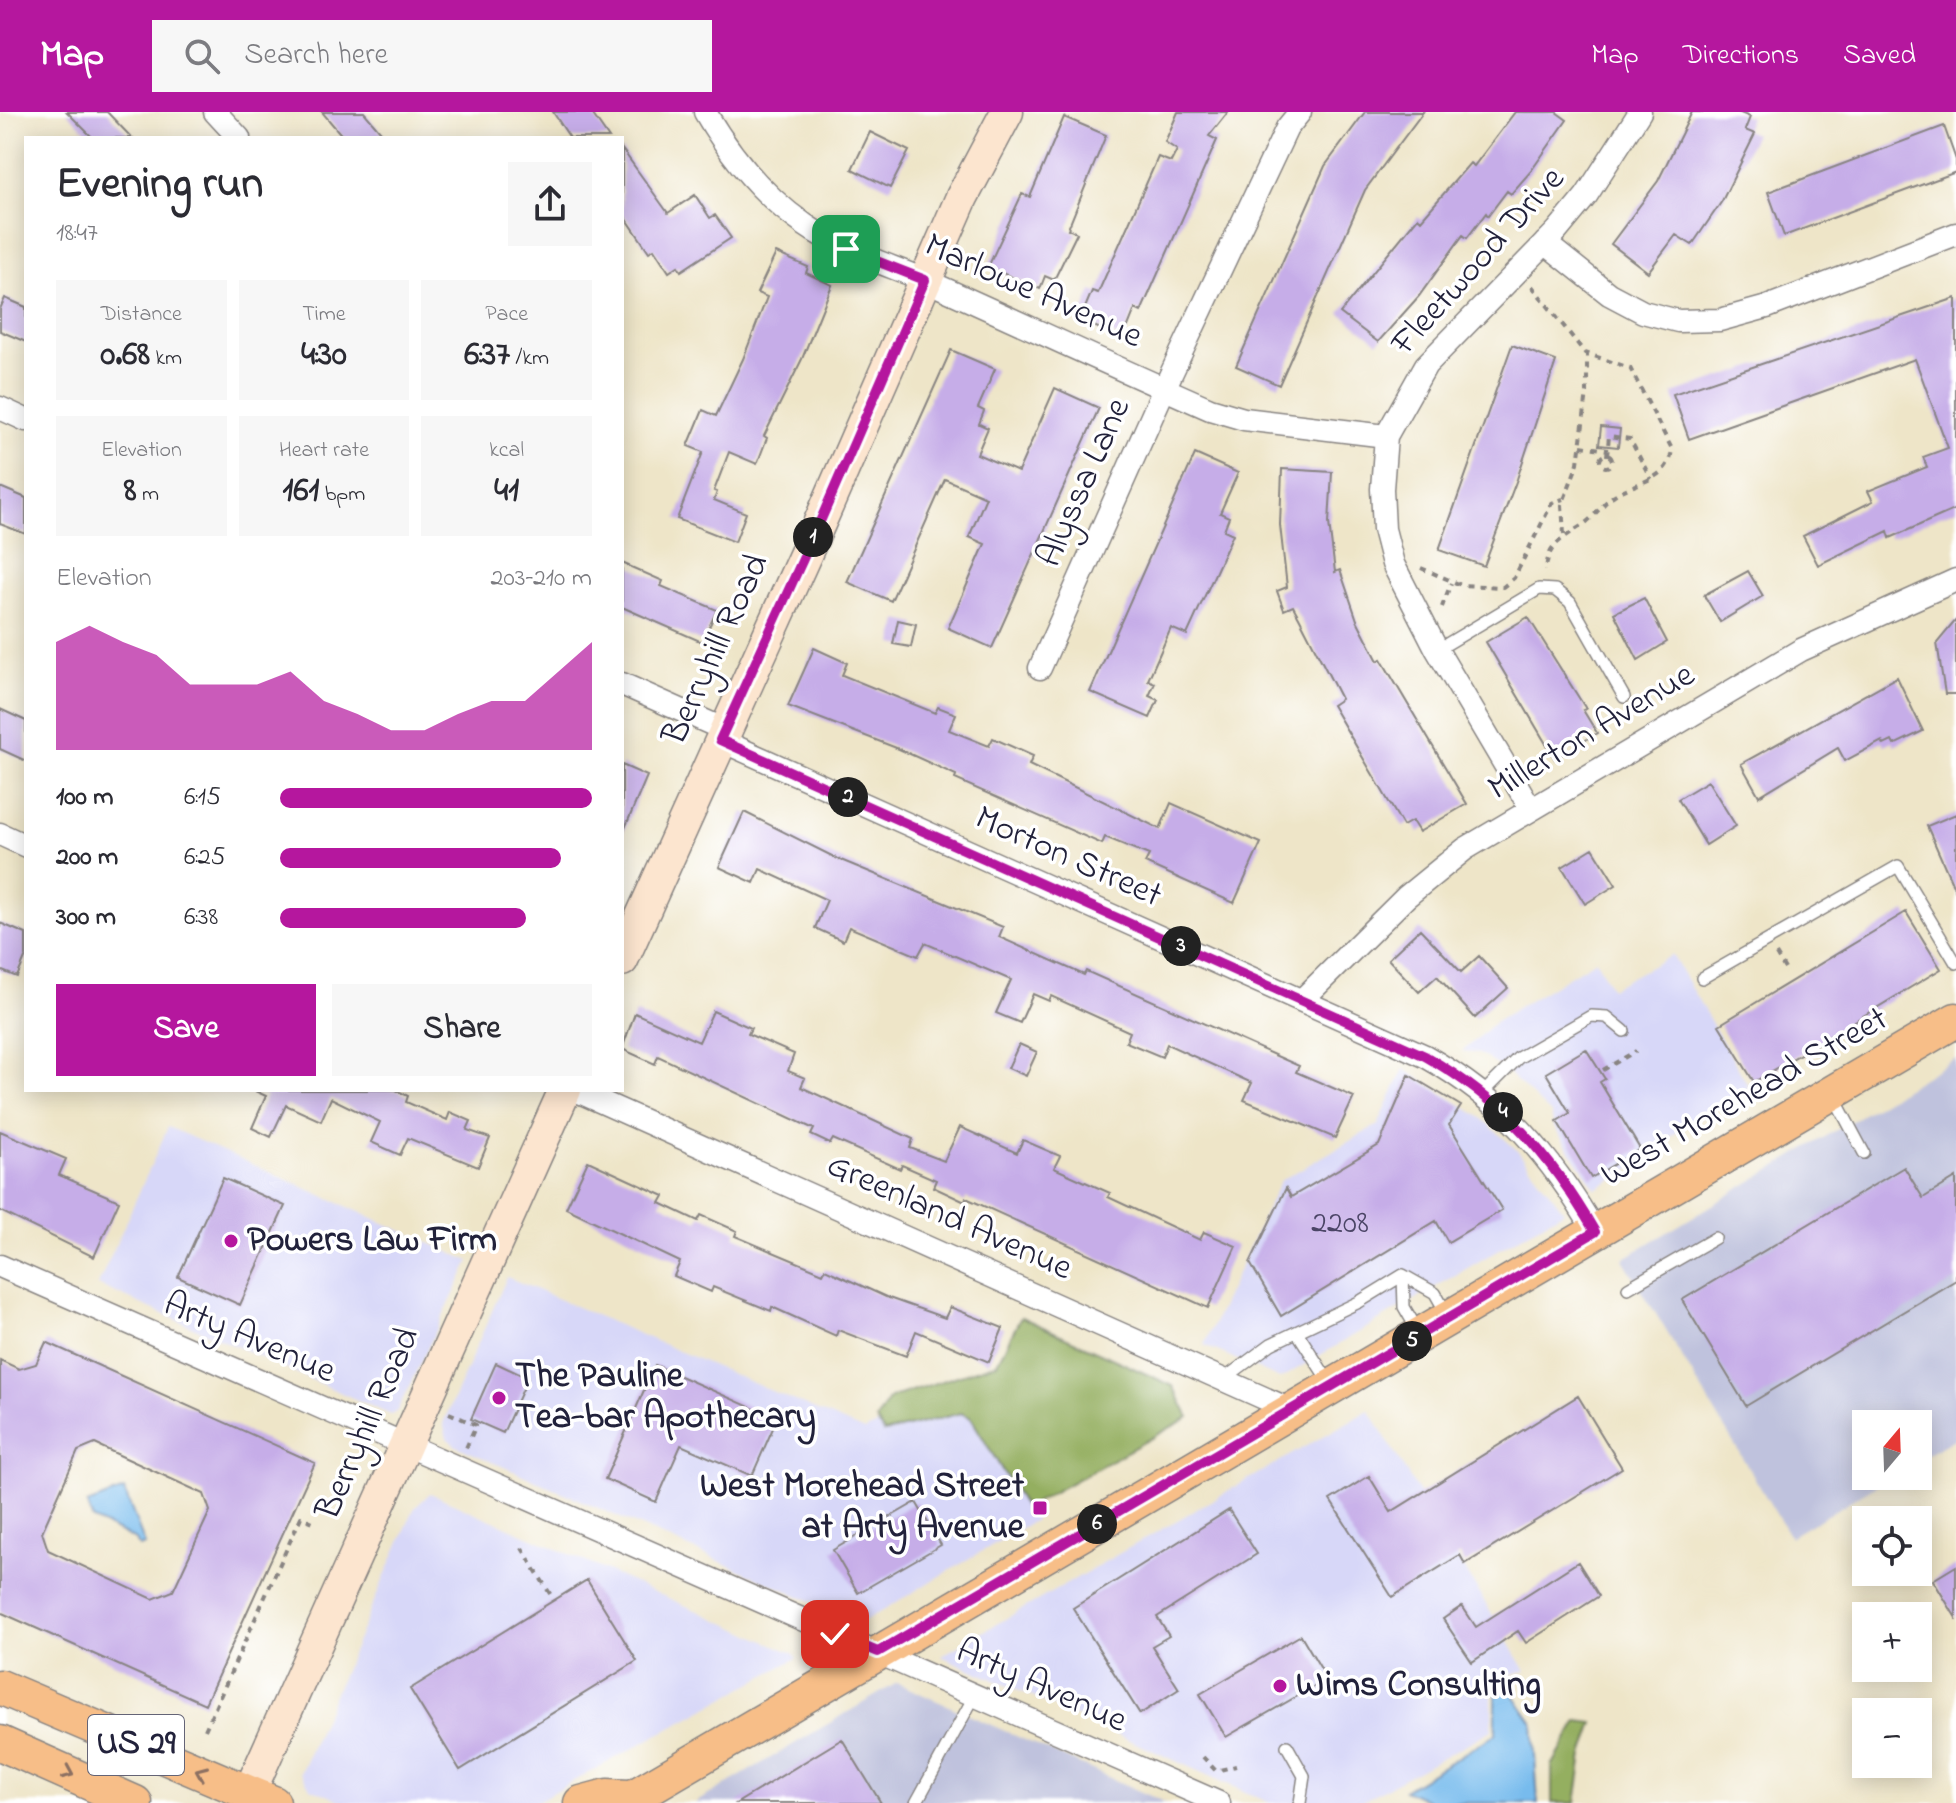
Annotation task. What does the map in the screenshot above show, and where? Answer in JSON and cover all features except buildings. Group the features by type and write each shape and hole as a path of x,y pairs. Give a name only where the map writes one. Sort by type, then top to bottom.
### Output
{"main road":[{"name":"West Morehead Street","path":"639,1798 878,1652 1956,1020"},
{"name":"US 29","path":"0,1687 261,1798"},
{"name":"US 29","path":"0,1743 135,1803"},
{"path":"581,1803 607,1796 639,1798"}],"street":[{"path":"215,112 237,136"},
{"name":"Marlowe Avenue","path":"705,112 740,165 771,199 807,226 846,249 925,280 1210,409 1244,419 1386,436"},
{"name":"Berryhill Road","path":"624,955 819,524 962,197 1007,112"},
{"name":"Alyssa Lane","path":"1040,668 1164,389 1287,128 1300,112"},
{"name":"Fleetwood Drive","path":"1531,809 1437,650 1393,564 1384,529 1382,489 1386,436 1426,365 1545,243 1586,196 1640,112"},
{"path":"1545,243 1609,294 1643,312 1678,321 1720,320 1767,307 1956,234"},
{"path":"0,408 24,419"},
{"name":"Millerton Avenue","path":"1302,1000 1406,897 1465,849 1801,650 1956,580"},
{"name":"Morton Street","path":"624,685 722,734 1425,1056 1482,1094 1538,1145 1567,1184 1595,1232"},
{"path":"0,834 24,845"},
{"name":"Berryhill Road","path":"261,1798 403,1443 564,1092"},
{"name":"Greenland Avenue","path":"579,1092 1293,1411"},
{"name":"Arty Avenue","path":"0,1266 772,1609 878,1652 1219,1803"}],"lane":[{"path":"1437,650 1539,589 1555,590 1570,602 1624,697"},
{"path":"1702,978 1898,866 1956,963"},
{"path":"1482,1094 1518,1058 1591,1016 1607,1017 1624,1031"},
{"path":"1832,1093 1864,1153"},
{"path":"1628,1288 1715,1238"},
{"path":"1224,1379 1271,1344 1359,1302 1403,1275"},
{"path":"1403,1275 1435,1293 1449,1318"},
{"path":"1403,1275 1404,1307 1420,1336"},
{"path":"1297,1332 1333,1387"},
{"path":"916,1803 975,1695"},
{"path":"1287,1746 1304,1776 1300,1803"}],"path":[{"path":"1531,284 1587,354 1630,368 1669,440 1671,459 1662,473 1614,495 1581,526 1564,534 1547,558 1546,580"},
{"path":"1564,534 1563,499 1575,474 1581,446 1587,354"},
{"path":"1581,446 1607,453 1609,436 1630,439 1651,479"},
{"path":"1413,564 1451,583 1488,589 1503,587 1510,582 1552,503 1563,499"},
{"path":"1439,616 1451,583"},
{"path":"1603,1070 1636,1051"},
{"path":"443,1410 476,1425 464,1451"},
{"path":"205,1730 301,1517 313,1522"},
{"path":"522,1548 552,1597"},
{"path":"1203,1757 1216,1771 1236,1766"}],"shaded area":[{"path":"1672,955 1749,1087 1655,1146 1652,1156 1596,1189 1554,1127 1551,1114 1504,1069 1478,1053 1462,1052 1496,1021 1596,960 1611,988"},
{"path":"1956,1058 1956,1438 1932,1452 1932,1410 1852,1410 1852,1490 1869,1490 1790,1537 1623,1259"},
{"path":"1404,1069 1479,1116 1518,1151 1564,1211 1280,1379 1204,1345 1280,1181 1378,1125"},
{"path":"168,1127 470,1261 397,1411 391,1415 98,1285"},
{"path":"507,1277 864,1431 955,1391 1035,1520 861,1623 456,1446 447,1438 443,1423"},
{"path":"1369,1410 1526,1671 1492,1679 1492,1730 1359,1803 1270,1803 941,1656"},
{"path":"430,1493 793,1653 797,1658 534,1803 345,1803 311,1788 300,1773 414,1509"},
{"path":"897,1683 1166,1803 695,1803"}],"green space":[{"path":"1021,1317 1173,1386 1189,1417 1025,1508 971,1418 961,1413 884,1433 876,1420 890,1398 997,1363"},
{"path":"1578,1721 1594,1723 1583,1755 1576,1803 1552,1803 1552,1766"}],"water":[{"path":"124,1490 145,1545 139,1547 136,1540 93,1520 87,1504"},
{"path":"1496,1681 1504,1681 1533,1723 1538,1803 1432,1803 1404,1790 1496,1734"}],"place":[{"name":"Powers Law Firm","path":"231,1241"},
{"name":"The Pauline Tea-bar Apothecary","path":"499,1398"},
{"name":"West Morehead Street at Arty Avenue","path":"1040,1508"},
{"name":"Wims Consulting","path":"1280,1686"}],"route":[{"path":"835,1634 878,1652 1595,1232 1567,1184 1538,1145 1490,1099 1447,1068 720,740 819,524 925,280 846,249"}]}
